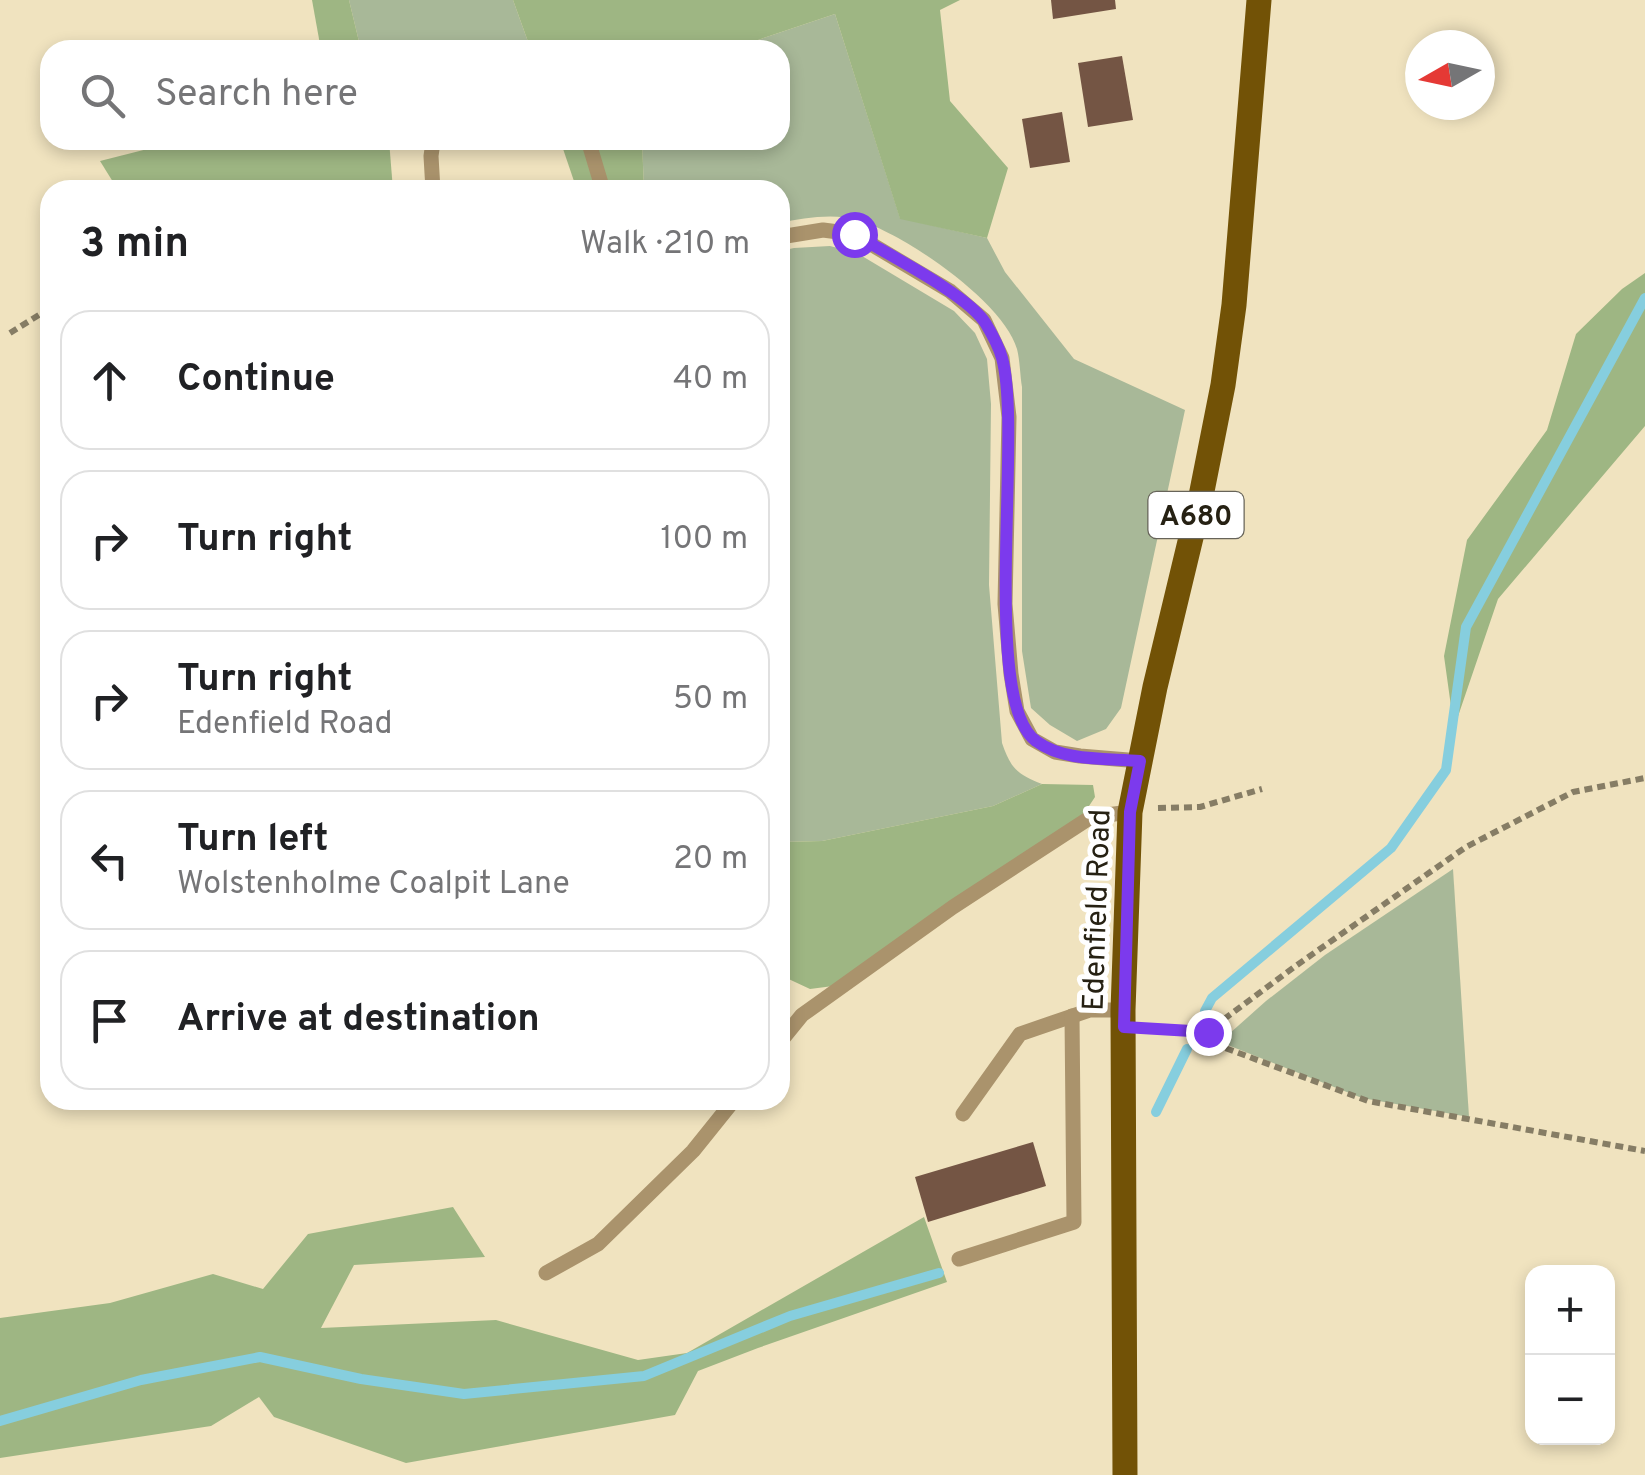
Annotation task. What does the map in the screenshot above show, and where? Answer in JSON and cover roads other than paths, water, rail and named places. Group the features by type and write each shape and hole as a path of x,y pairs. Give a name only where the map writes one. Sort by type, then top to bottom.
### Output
{"main road":[{"name":"Edenfield Road","path":"1125,1475 1123,1019 1131,809 1154,686 1224,384 1259,0"}],"lane":[{"path":"431,150 432,180"},
{"path":"591,150 600,180"},
{"path":"790,235 822,230 854,234 950,291 984,320 1002,358 1009,417 1005,604 1017,711 1032,740 1055,752 1140,761"},
{"path":"790,1030 802,1015 953,907 1091,818 1131,809"},
{"path":"963,1114 1020,1034 1090,1010 1123,1019"},
{"path":"960,1259 1074,1222 1072,1016"},
{"path":"546,1273 598,1244 694,1151 726,1110"}],"waterway":[{"path":"1205,1011 1212,998 1391,848 1446,770 1466,627 1645,298"},
{"path":"1156,1112 1187,1049"},
{"path":"0,1421 141,1380 260,1357 361,1379 464,1394 644,1376 790,1316 939,1273"}]}
